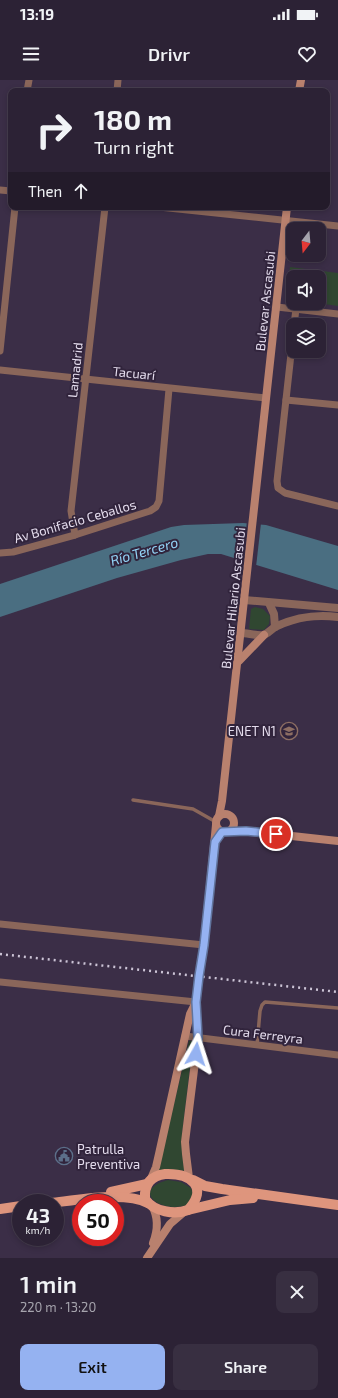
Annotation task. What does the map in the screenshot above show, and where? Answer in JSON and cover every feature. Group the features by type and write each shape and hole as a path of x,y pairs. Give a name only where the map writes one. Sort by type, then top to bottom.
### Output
{"main road":[{"name":"Bulevar Ascasubi","path":"266,398 287,210"},
{"name":"Bulevar Hilario Ascasubi","path":"215,842 217,821 222,801 239,661 244,600 266,398"},
{"path":"239,661 264,635"},
{"path":"222,801 228,814 246,831"},
{"path":"228,814 224,814 217,821 220,830 246,831 338,841"},
{"path":"149,1255 170,1224 194,1204 197,1195 196,1186 191,1179 185,1142 198,1038 196,1002 204,945 215,842 225,831 233,827 234,821"},
{"path":"149,1255 157,1227 156,1213 145,1199 145,1194 148,1182 156,1167 190,1014 196,1002"},
{"path":"103,1194 148,1182 156,1177 166,1174 180,1175 213,1188 277,1198 338,1205"},
{"path":"124,1197 141,1199 150,1205 173,1212 186,1211 230,1200 246,1198 277,1198"},
{"path":"0,1209 12,1207"}],"street":[{"path":"0,351 15,210"},
{"name":"Lamadrid","path":"75,536 71,512 105,210"},
{"path":"188,210 338,226"},
{"path":"277,307 286,308"},
{"path":"304,310 338,314"},
{"path":"291,358 277,481 278,488 286,492 338,506"},
{"name":"Tacuarí","path":"0,370 169,389 266,398"},
{"name":"Av Bonifacio Ceballos","path":"0,553 13,552 75,536 150,511 156,507 159,501 169,389"},
{"path":"286,400 338,406"},
{"path":"244,600 338,608"},
{"path":"269,602 274,614 275,627"},
{"path":"241,633 264,635 275,627 305,616 318,615 338,617"},
{"path":"0,924 204,945"},
{"path":"0,982 196,1002"},
{"name":"Cura Ferreyra","path":"185,1036 338,1055"}],"lane":[{"path":"133,800 193,809 217,821"},
{"path":"257,1045 260,1011 265,1002 338,1008"}],"green space":[{"path":"290,267 314,270 290,270"},
{"path":"326,272 338,273 338,306 326,304"},
{"path":"255,607 263,609 270,616 269,624 264,630 249,629 251,609"},
{"path":"189,1041 193,1041 182,1135 183,1162 185,1171 167,1169 158,1171"},
{"path":"168,1180 181,1182 191,1188 193,1194 187,1205 177,1207 167,1206 159,1204 153,1200 150,1195 151,1189 157,1184"}],"water":[{"name":"Río Tercero","path":"243,523 266,525 338,546 338,590 221,554 208,554 117,578 0,617 0,584 171,527 184,525"}],"pier":[{"path":"247,521 261,523 256,567 242,563"}],"railway":[{"path":"0,954 338,992"}],"place":[{"name":"ENET N1","path":"289,731"},
{"name":"Patrulla Preventiva","path":"64,1156"}],"route":[{"path":"196,1054 198,1038 196,1002 204,945 215,842 222,832 229,831 276,834"}]}
